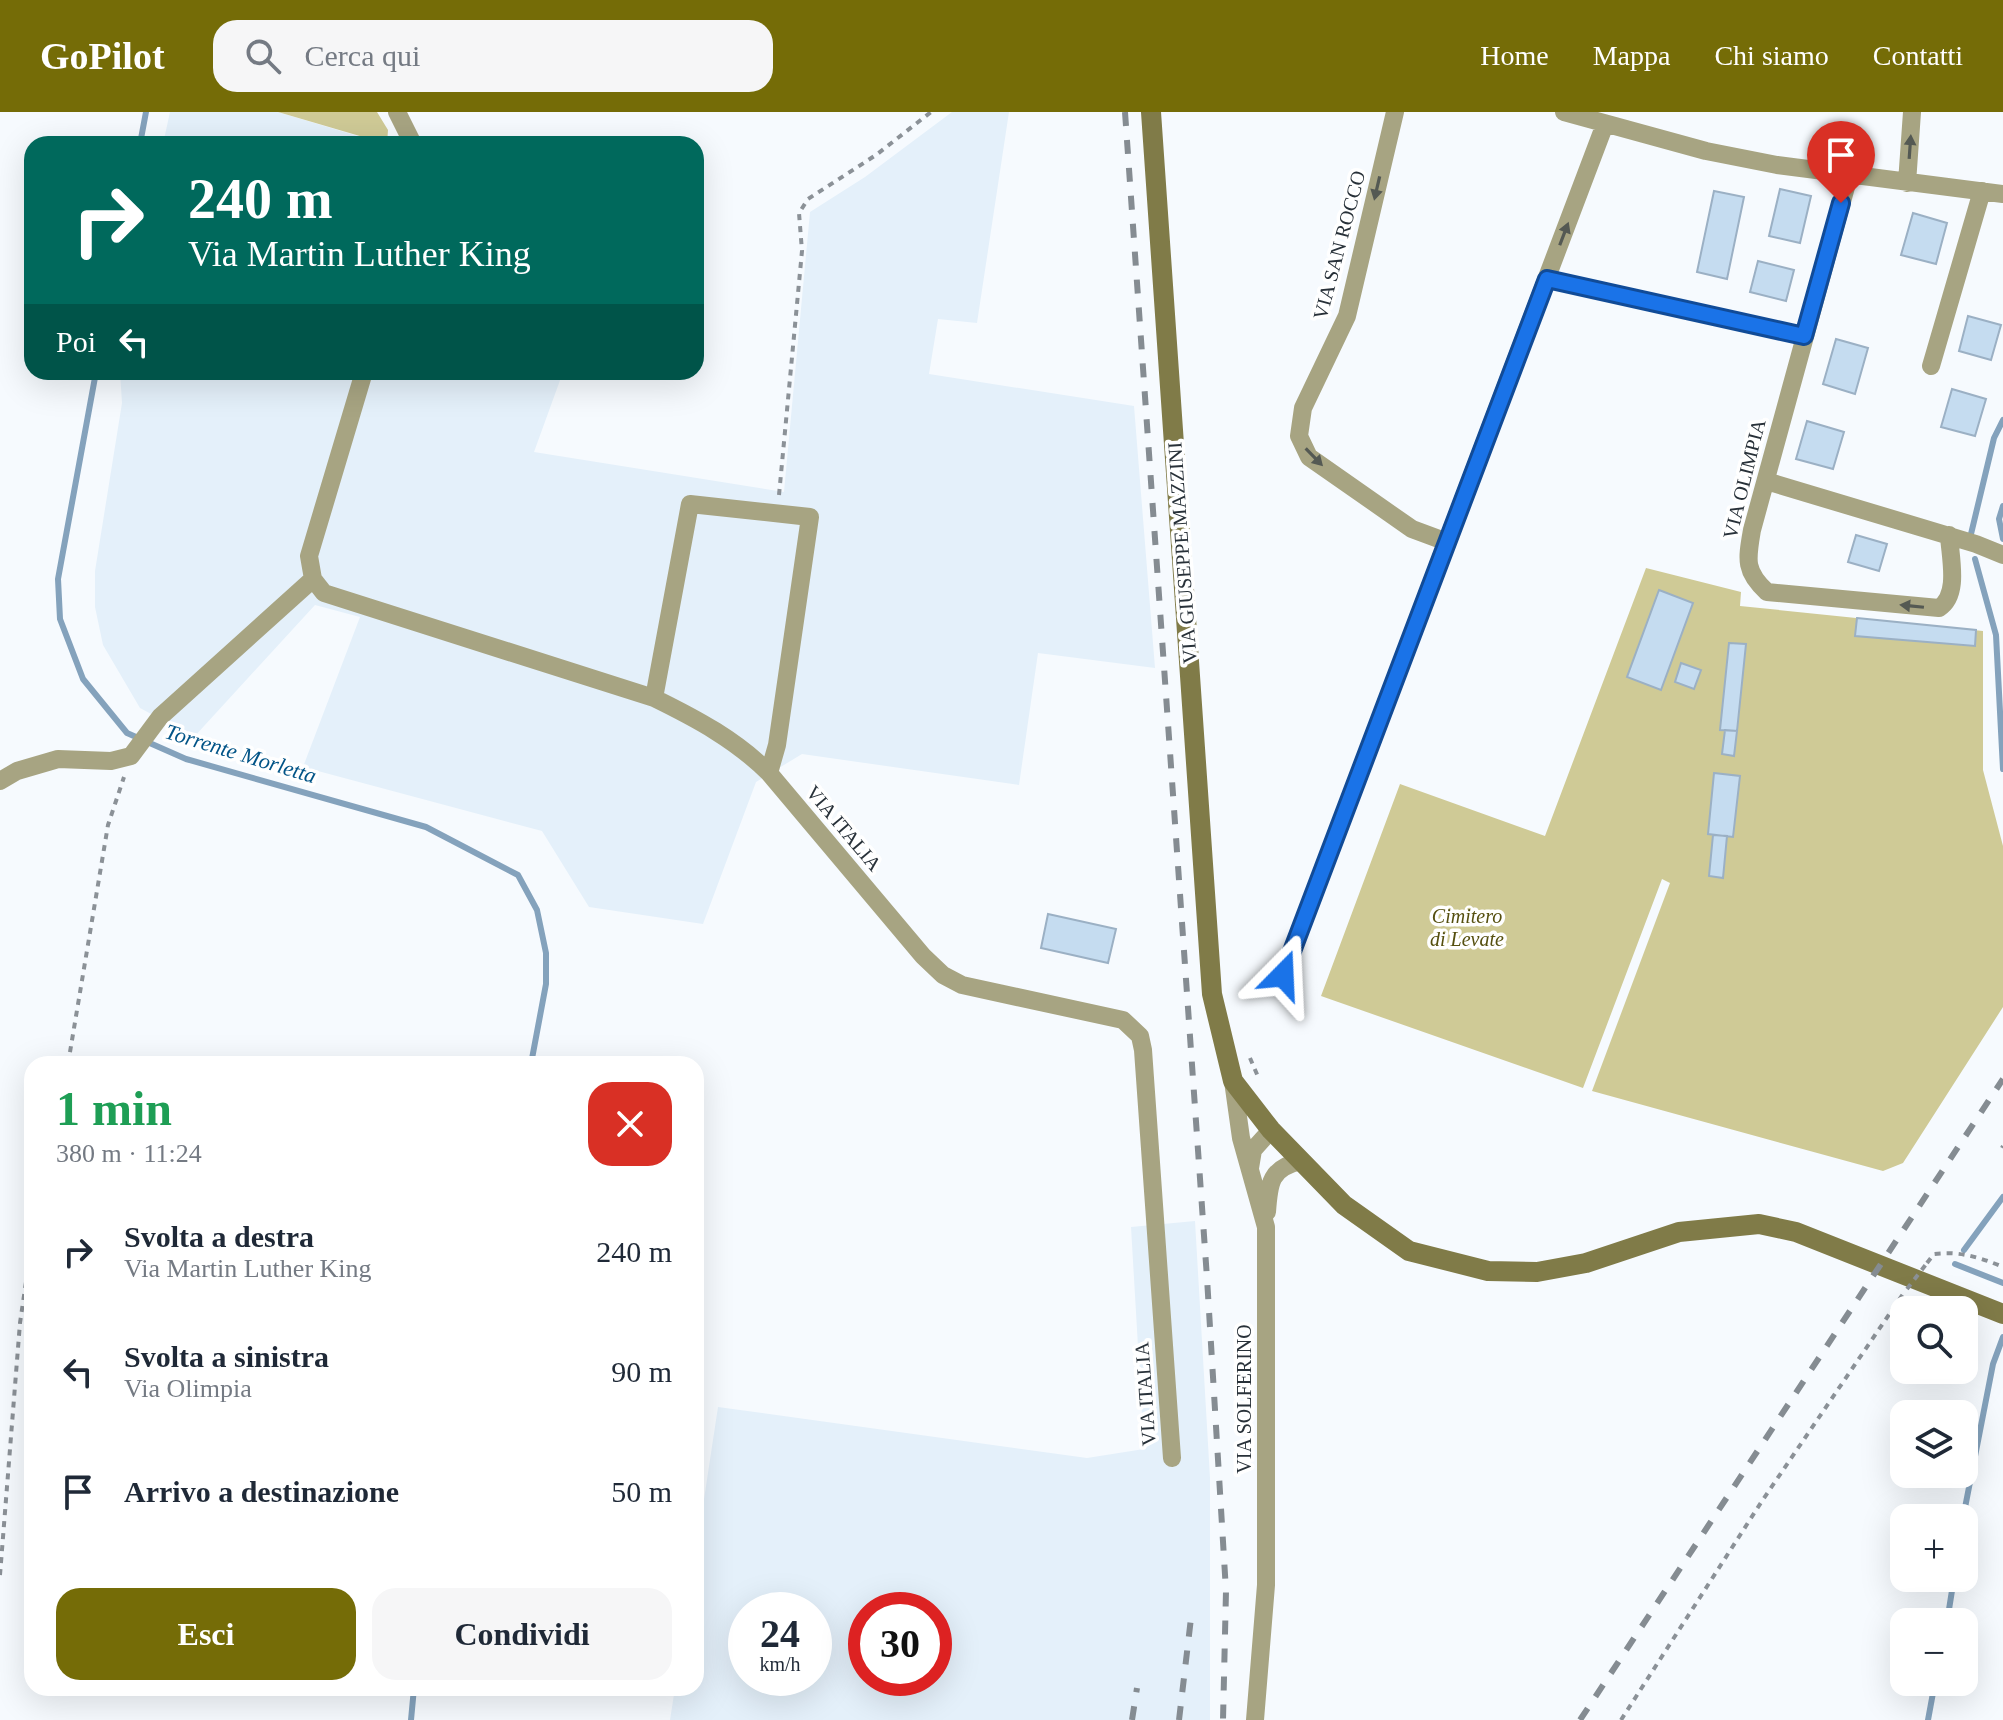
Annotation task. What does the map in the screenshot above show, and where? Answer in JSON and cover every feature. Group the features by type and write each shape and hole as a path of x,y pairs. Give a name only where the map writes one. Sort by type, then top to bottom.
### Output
{"street":[{"path":"397,112 409,136"},
{"name":"VIA GIUSEPPE MAZZINI","path":"1151,112 1212,994 1233,1081"},
{"name":"VIA SAN ROCCO","path":"1395,112 1347,316 1303,408 1299,436 1309,457 1412,529 1447,542"},
{"path":"1564,112 1706,151 1849,176 2003,194"},
{"path":"1907,183 1912,112"},
{"path":"1283,975 1547,279 1609,126"},
{"name":"VIA OLIMPIA","path":"1849,176 1747,555 1752,578 1767,592 1939,608 1947,604 1952,593 1949,535"},
{"path":"1931,366 1982,191"},
{"path":"1547,279 1804,336"},
{"path":"0,781 17,771 58,759 111,761 131,756 160,717 313,579 309,556 362,380"},
{"path":"1766,481 1949,535 2003,555"},
{"path":"654,698 690,504 810,517 777,745 769,773"},
{"name":"VIA ITALIA","path":"313,579 324,593 654,698 742,746 769,773 923,956 943,975 962,985 1123,1020 1140,1036 1172,1458"},
{"path":"1233,1081 1271,1130 1344,1205 1380,1234 1409,1251 1488,1271 1537,1272 1586,1263 1679,1232 1759,1224 1796,1232 2003,1314"},
{"name":"VIA SOLFERINO","path":"1233,1081 1249,1171 1266,1227 1266,1585 1255,1720"},
{"path":"1249,1171 1253,1150 1271,1130"},
{"path":"1266,1227 1269,1182 1283,1165 1301,1161"}],"path":[{"path":"777,513 802,251 799,213 808,199 876,155 931,112"},
{"path":"69,1056 108,825 131,756"},
{"path":"1248,1054 1263,1086"},
{"path":"1621,1720 1762,1501 1934,1254 1951,1252 1975,1256 2003,1267"},
{"path":"0,1575 24,1296"}],"shaded area":[{"path":"170,112 278,112 358,136 165,136"},
{"path":"952,112 1009,112 977,323 938,319 929,374 1134,406 1155,668 1038,653 1019,785 802,754 756,782 703,924 589,907 542,831 303,767 360,617 315,605 194,737 140,708 103,645 95,607 95,571 122,403 121,380 560,380 534,452 784,492 810,212 865,177"},
{"path":"1195,1221 1210,1478 1210,1720 670,1720 674,1696 704,1696 704,1499 718,1407 1087,1458 1144,1449 1131,1227"}],"green space":[{"path":"278,112 377,112 388,130 388,136 360,136"},
{"name":"Cimitero di Levate","path":"1646,568 1741,592 1740,606 1983,631 1983,770 2003,846 2003,1007 1903,1163 1883,1171 1592,1091 1670,883 1662,879 1583,1088 1321,996 1400,784 1545,836"}],"building":[{"path":"1780,189 1811,196 1800,243 1769,236"},
{"path":"1714,191 1744,197 1727,279 1697,272"},
{"path":"1913,213 1947,223 1936,264 1901,255"},
{"path":"1758,261 1794,270 1786,301 1750,292"},
{"path":"1968,316 2001,325 1991,360 1959,351"},
{"path":"1836,339 1868,348 1855,394 1823,384"},
{"path":"1952,389 1986,399 1975,436 1941,427"},
{"path":"1807,421 1844,432 1833,469 1796,459"},
{"path":"1856,535 1887,544 1879,571 1848,562"},
{"path":"1659,590 1693,603 1661,690 1627,677"},
{"path":"1857,618 1976,630 1975,646 1855,636"},
{"path":"1729,643 1746,644 1737,731 1720,730"},
{"path":"1681,663 1701,670 1694,689 1675,682"},
{"path":"1725,730 1737,731 1734,756 1722,754"},
{"path":"1714,773 1740,776 1733,837 1708,834"},
{"path":"1713,835 1727,836 1723,878 1709,876"},
{"path":"1048,914 1116,929 1108,963 1041,948"}],"waterway":[{"name":"Torrente Morletta","path":"142,136 146,112"},
{"name":"Torrente Morletta","path":"95,380 58,579 60,619 83,679 127,733 186,759 426,827 518,875 537,910 546,953 546,984 532,1056"},
{"path":"1971,534 1994,438 2003,420"},
{"path":"2003,506 1999,519 2003,539"},
{"path":"1975,559 1996,635 2003,769"},
{"path":"1964,1250 2003,1197"},
{"path":"1955,1264 2003,1283"},
{"path":"1966,1504 1993,1364 2003,1337"},
{"path":"1949,1608 1952,1592"},
{"name":"Torrente Morletta","path":"411,1720 413,1696"},
{"path":"1928,1720 1932,1696"}],"railway":[{"path":"1125,112 1207,1278 1226,1591 1223,1720"},
{"path":"1580,1720 2003,1079"},
{"path":"1179,1720 1191,1618"},
{"path":"1132,1720 1137,1688"}],"route":[{"path":"1283,975 1547,279 1804,336 1841,203"}]}
